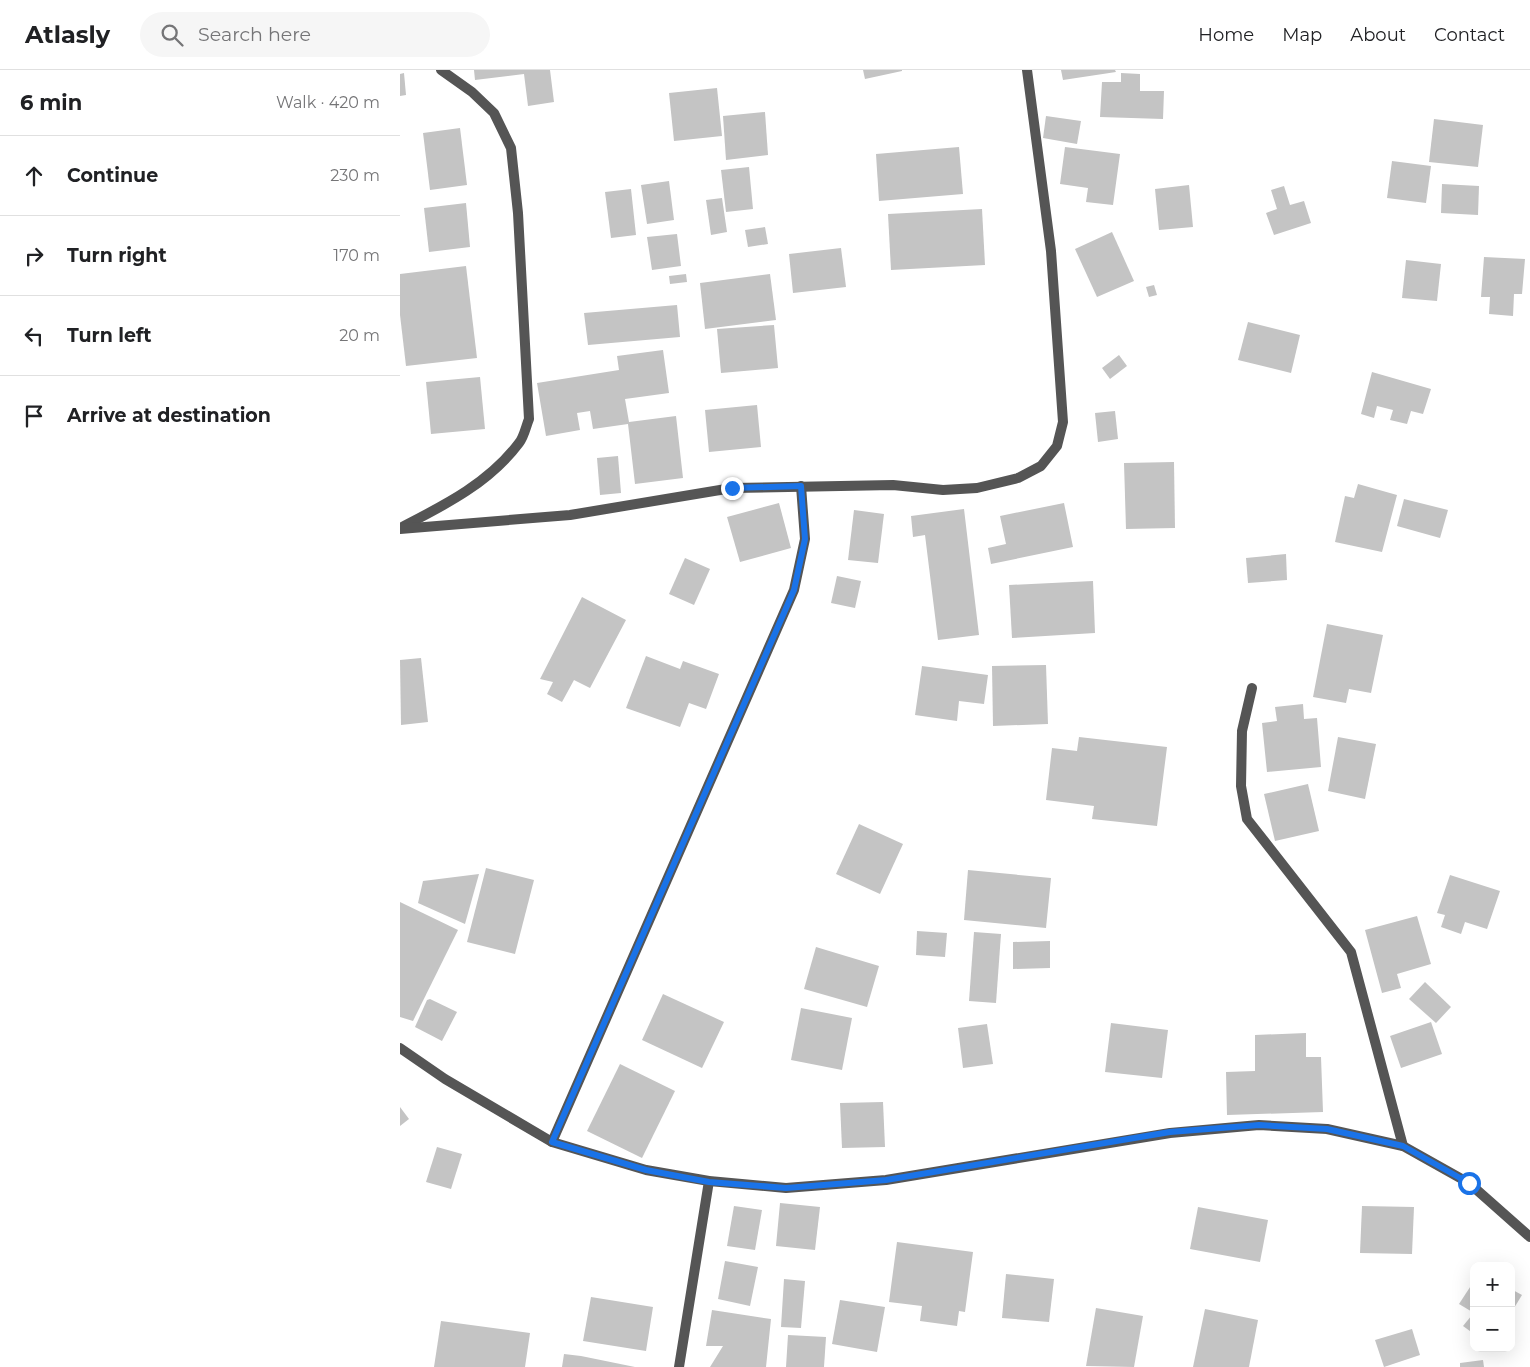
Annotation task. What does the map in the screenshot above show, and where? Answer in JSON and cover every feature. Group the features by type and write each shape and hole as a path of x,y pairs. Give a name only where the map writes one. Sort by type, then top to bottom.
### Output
{"street":[{"path":"400,529 450,503 490,474 520,442 529,419 518,213 512,148 494,113 472,92 441,70"},
{"path":"400,529 570,515 732,488 892,485 943,490 976,488 1018,478 1041,466 1057,446 1062,422 1051,251 1027,70"},
{"path":"552,1142 794,590 805,539 801,486"},
{"path":"1252,688 1242,731 1241,786 1247,819 1351,952 1403,1146"},
{"path":"400,1048 445,1079 552,1142 646,1170 709,1182 786,1188 886,1180 1170,1132 1259,1125 1327,1129 1403,1146 1469,1183 1530,1237"},
{"path":"679,1367 709,1182"}],"building":[{"path":"474,70 550,70 554,102 528,106 524,74 475,80"},
{"path":"863,70 902,70 902,71 865,79"},
{"path":"1061,70 1115,70 1116,72 1063,80"},
{"path":"404,73 406,95 400,96 400,74"},
{"path":"1121,73 1140,74 1140,91 1164,91 1163,119 1100,117 1102,82 1121,82"},
{"path":"717,88 722,136 674,141 669,93"},
{"path":"765,112 768,155 726,160 723,116"},
{"path":"1046,116 1081,121 1077,144 1043,138"},
{"path":"1434,119 1483,125 1478,167 1429,162"},
{"path":"460,128 467,185 430,190 423,133"},
{"path":"959,147 963,194 879,201 876,154"},
{"path":"1065,147 1120,154 1113,205 1086,202 1088,188 1060,184"},
{"path":"1392,161 1431,166 1426,203 1387,198"},
{"path":"749,167 753,209 726,212 721,170"},
{"path":"669,181 674,220 647,224 641,185"},
{"path":"1442,184 1479,186 1478,215 1441,213"},
{"path":"1189,185 1193,227 1159,230 1155,189"},
{"path":"1284,186 1290,205 1304,201 1311,223 1274,235 1266,213 1277,209 1271,190"},
{"path":"631,189 636,235 611,238 605,192"},
{"path":"722,198 727,232 711,235 706,200"},
{"path":"466,203 470,247 429,252 424,208"},
{"path":"982,209 985,265 891,270 888,214"},
{"path":"765,227 768,244 748,247 745,230"},
{"path":"1112,232 1134,281 1097,297 1075,249"},
{"path":"677,234 681,266 652,270 647,237"},
{"path":"841,248 846,287 793,293 789,254"},
{"path":"1484,257 1525,259 1522,294 1514,294 1513,316 1489,314 1490,297 1481,297"},
{"path":"1406,260 1441,264 1437,301 1402,298"},
{"path":"466,266 477,358 406,366 400,315 400,274"},
{"path":"686,274 687,282 670,284 669,276"},
{"path":"770,274 776,320 705,329 700,283"},
{"path":"1154,285 1157,295 1149,297 1146,287"},
{"path":"677,305 680,337 588,345 584,313"},
{"path":"1248,322 1300,335 1291,373 1238,360"},
{"path":"774,325 778,368 721,373 717,329"},
{"path":"663,350 669,393 625,399 629,422 676,416 683,478 635,484 628,424 593,429 590,411 577,413 580,430 546,436 537,383 619,370 617,356"},
{"path":"1119,355 1127,366 1110,379 1102,368"},
{"path":"1372,372 1431,389 1423,414 1411,411 1407,424 1390,420 1393,410 1377,406 1374,418 1361,414"},
{"path":"480,377 485,429 431,434 426,382"},
{"path":"757,405 761,447 709,452 705,410"},
{"path":"1115,411 1118,439 1098,442 1095,413"},
{"path":"618,456 621,493 600,495 597,458"},
{"path":"1174,462 1175,528 1126,529 1124,463"},
{"path":"1358,484 1397,495 1382,552 1335,542 1345,496 1354,498"},
{"path":"1404,499 1448,510 1440,538 1397,526"},
{"path":"779,503 791,548 740,562 727,517"},
{"path":"1064,503 1073,547 991,564 988,548 1006,544 1000,516"},
{"path":"964,509 979,635 938,640 925,535 913,537 911,516"},
{"path":"854,510 884,514 878,563 848,560"},
{"path":"1286,554 1287,580 1248,583 1246,558"},
{"path":"685,558 710,569 694,605 669,594"},
{"path":"837,576 861,581 855,608 831,603"},
{"path":"1093,581 1095,633 1012,638 1009,585"},
{"path":"582,597 626,620 590,688 574,680 562,702 547,694 553,682 540,679"},
{"path":"1327,624 1383,635 1371,693 1349,689 1346,703 1313,697"},
{"path":"646,656 680,669 683,661 719,674 706,709 689,703 680,727 626,708"},
{"path":"421,658 428,722 401,725 400,660"},
{"path":"1046,665 1048,724 993,726 992,666"},
{"path":"922,666 988,675 984,704 959,701 957,721 915,715"},
{"path":"1303,704 1304,719 1317,718 1321,767 1267,772 1262,723 1277,721 1275,707"},
{"path":"1079,737 1167,747 1157,826 1092,819 1094,806 1046,800 1052,748 1077,751"},
{"path":"1338,737 1376,744 1365,799 1328,791"},
{"path":"1308,784 1319,831 1275,841 1264,794"},
{"path":"859,824 903,844 880,894 836,874"},
{"path":"486,868 534,880 515,954 467,942"},
{"path":"968,870 1051,878 1046,928 964,920"},
{"path":"479,874 465,924 418,903 423,881"},
{"path":"1450,875 1500,891 1487,929 1465,922 1461,934 1441,927 1445,915 1437,913"},
{"path":"400,902 458,930 413,1021 400,1017"},
{"path":"1417,916 1431,964 1397,974 1401,988 1382,993 1365,930"},
{"path":"917,931 947,933 945,957 916,955"},
{"path":"974,932 1001,934 996,1003 969,1001"},
{"path":"1050,941 1050,968 1013,969 1013,942"},
{"path":"816,947 879,966 867,1007 804,989"},
{"path":"1425,982 1451,1007 1436,1023 1409,999"},
{"path":"663,994 724,1022 702,1068 642,1040"},
{"path":"430,999 457,1012 442,1041 415,1027 427,1000"},
{"path":"801,1008 852,1018 842,1070 791,1060"},
{"path":"1431,1022 1442,1054 1401,1068 1390,1036"},
{"path":"1111,1023 1168,1030 1162,1078 1105,1072"},
{"path":"987,1024 993,1064 963,1068 958,1028"},
{"path":"1306,1033 1306,1057 1321,1057 1323,1112 1227,1115 1226,1072 1255,1071 1255,1035"},
{"path":"620,1064 675,1091 642,1158 587,1131"},
{"path":"883,1102 885,1147 842,1148 840,1103"},
{"path":"400,1107 409,1119 400,1126"},
{"path":"437,1147 462,1154 451,1189 426,1182"},
{"path":"780,1203 820,1207 815,1250 776,1246"},
{"path":"734,1206 762,1210 755,1250 727,1246"},
{"path":"1362,1206 1414,1207 1412,1254 1360,1253"},
{"path":"1198,1207 1268,1220 1260,1262 1190,1249"},
{"path":"897,1242 973,1252 965,1312 959,1311 957,1326 920,1321 922,1306 889,1302"},
{"path":"725,1261 758,1267 750,1306 718,1299"},
{"path":"1006,1274 1054,1279 1049,1322 1002,1318"},
{"path":"784,1279 805,1281 801,1328 781,1327"},
{"path":"1470,1287 1470,1311 1459,1304"},
{"path":"1515,1291 1522,1295 1515,1306"},
{"path":"591,1297 653,1307 646,1351 583,1341"},
{"path":"840,1300 885,1307 877,1352 832,1344"},
{"path":"1096,1308 1143,1316 1134,1367 1086,1366"},
{"path":"1205,1309 1258,1320 1249,1367 1193,1367"},
{"path":"712,1310 771,1319 766,1367 710,1367 723,1346 706,1346"},
{"path":"1470,1317 1470,1331 1463,1326"},
{"path":"441,1321 530,1333 525,1367 434,1367"},
{"path":"1412,1329 1420,1355 1384,1367 1375,1340"},
{"path":"788,1335 826,1337 824,1367 786,1367"},
{"path":"564,1354 581,1356 635,1367 562,1367"},
{"path":"1483,1360 1484,1367 1460,1367 1460,1363"}],"route":[{"path":"732,488 801,486 805,539 794,590 552,1142 646,1170 709,1182 786,1188 886,1180 1170,1132 1259,1125 1327,1129 1403,1146 1469,1183"}]}
